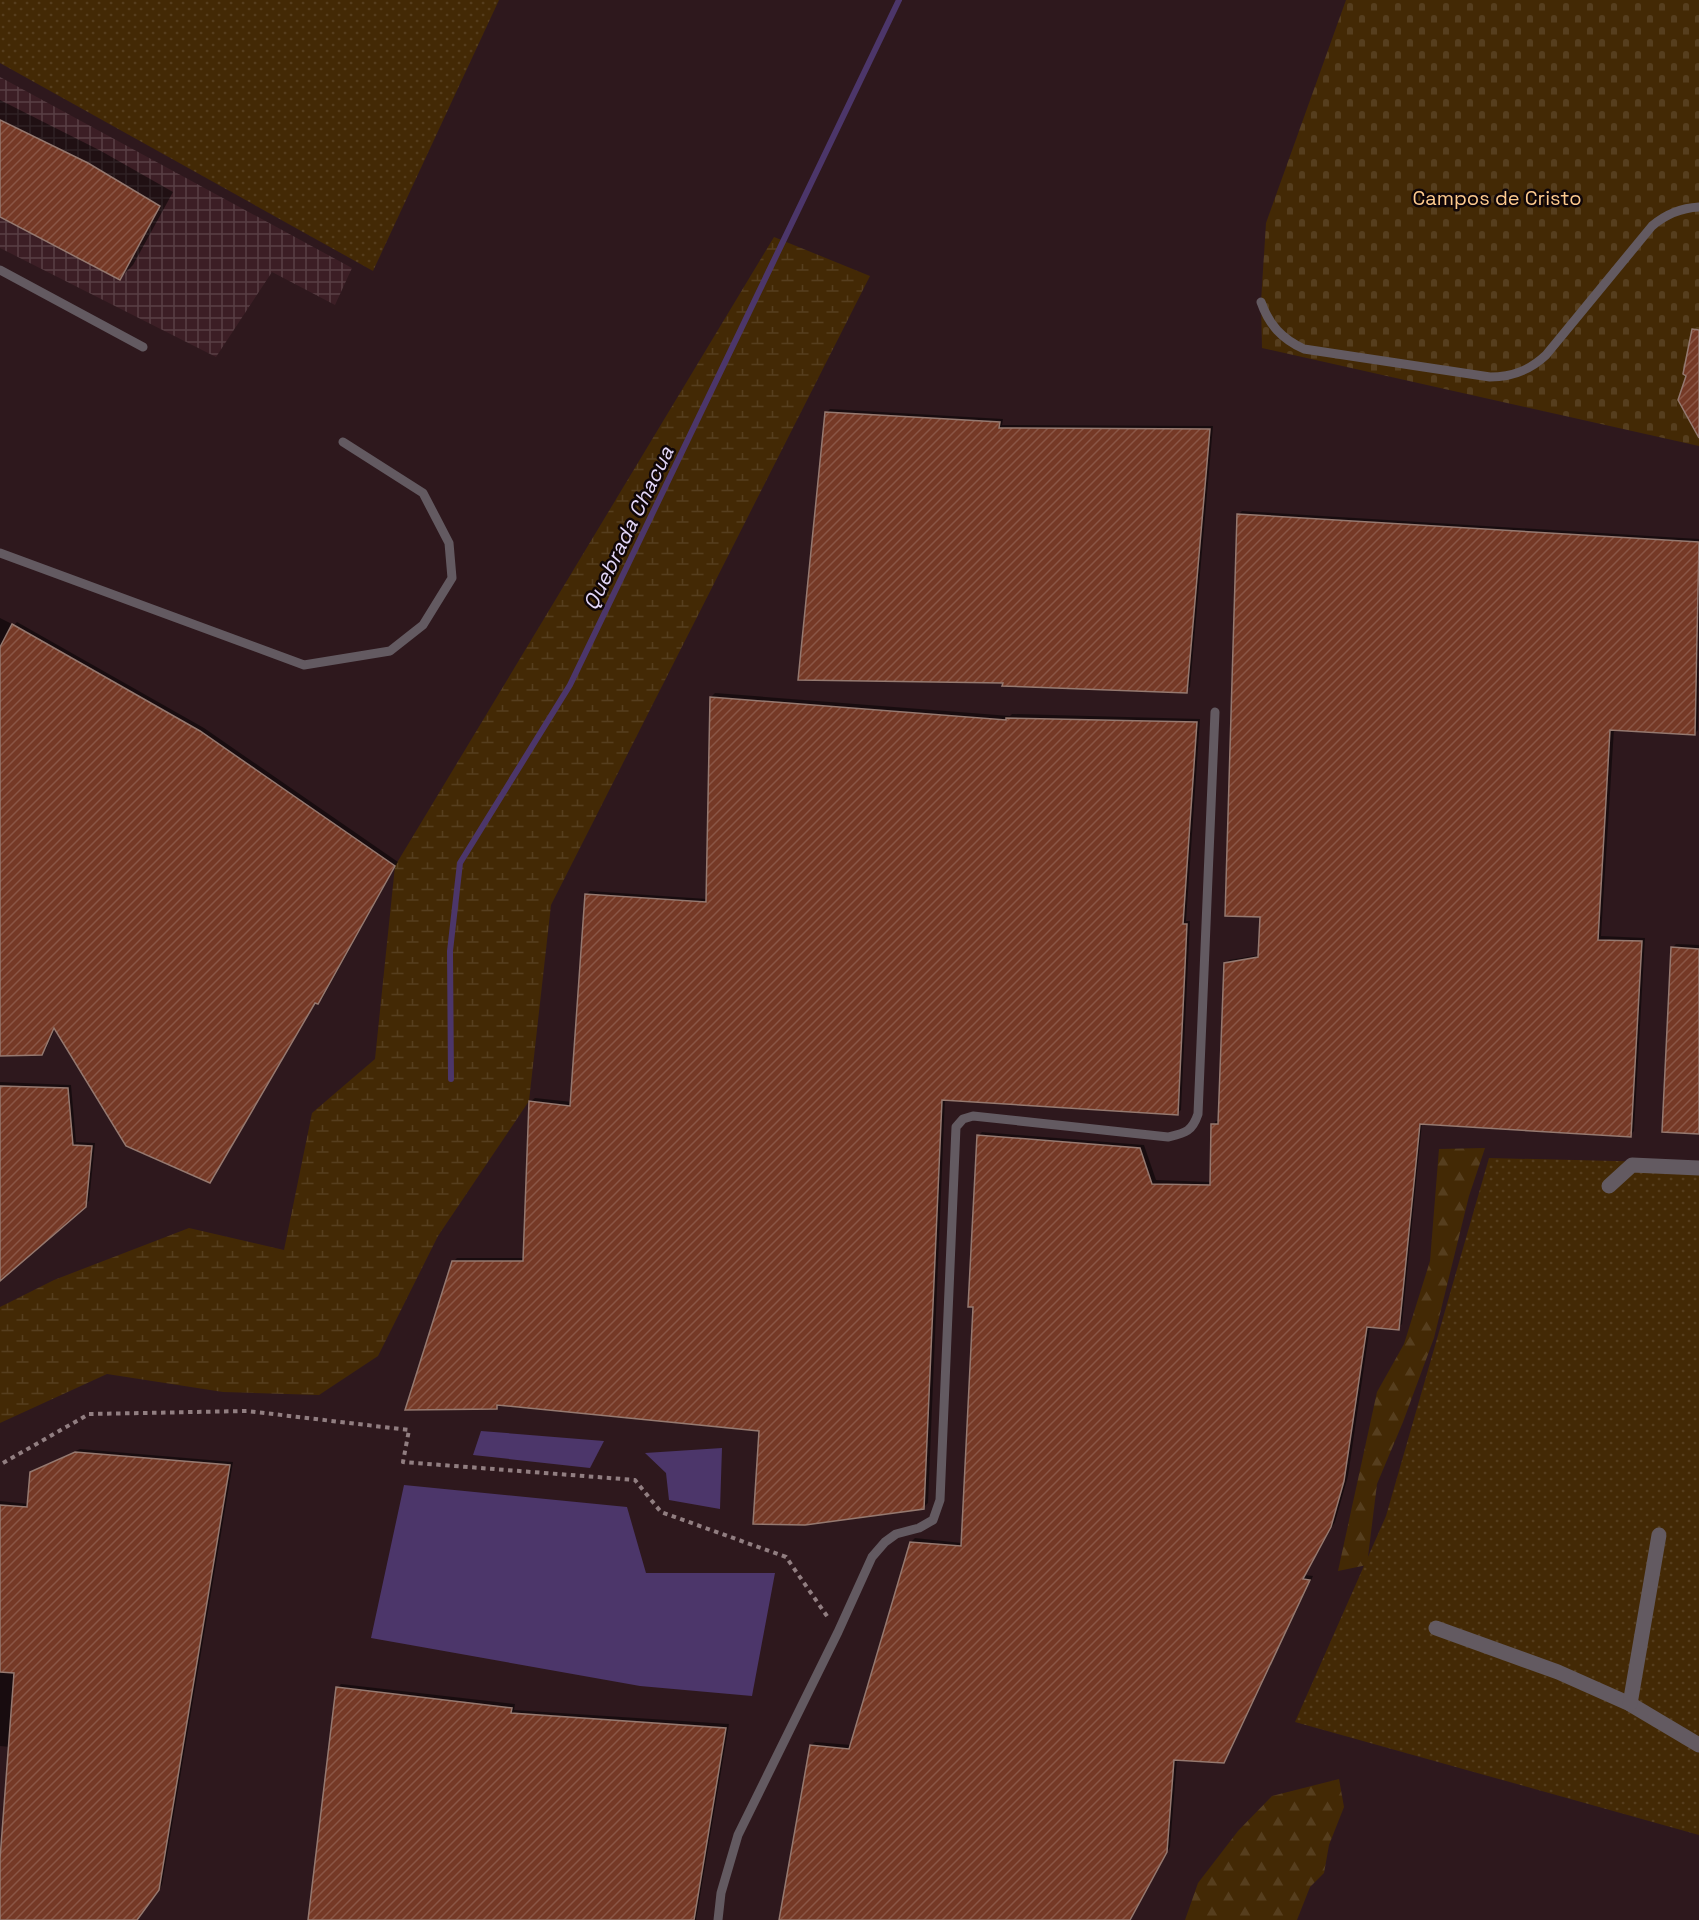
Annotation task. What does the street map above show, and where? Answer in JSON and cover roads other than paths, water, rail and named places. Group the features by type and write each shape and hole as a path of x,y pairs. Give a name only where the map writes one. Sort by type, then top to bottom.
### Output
{"street":[{"path":"1609,1186 1632,1165 1699,1168"},
{"path":"1630,1704 1659,1535"},
{"path":"1436,1628 1558,1672 1630,1704 1699,1744"}],"lane":[{"path":"1261,302 1265,314 1281,336 1304,349 1490,377 1513,375 1536,364 1546,355 1652,226 1669,213 1699,207"},
{"path":"0,283 3,271 143,346"},
{"path":"0,553 304,665 390,651 423,625 452,578 449,543 423,493 343,442"},
{"path":"718,1920 722,1893 738,1835 838,1632 872,1557 885,1542 896,1534 919,1528 933,1520 940,1500 956,1127 963,1119 973,1116 1168,1137 1184,1133 1194,1126 1198,1114 1215,712"}],"waterway":[{"name":"Quebrada Chacua","path":"451,1079 450,951 460,863 570,685 899,0"}],"park label":[{"name":"Campos de Cristo","path":"1497,198"}]}
